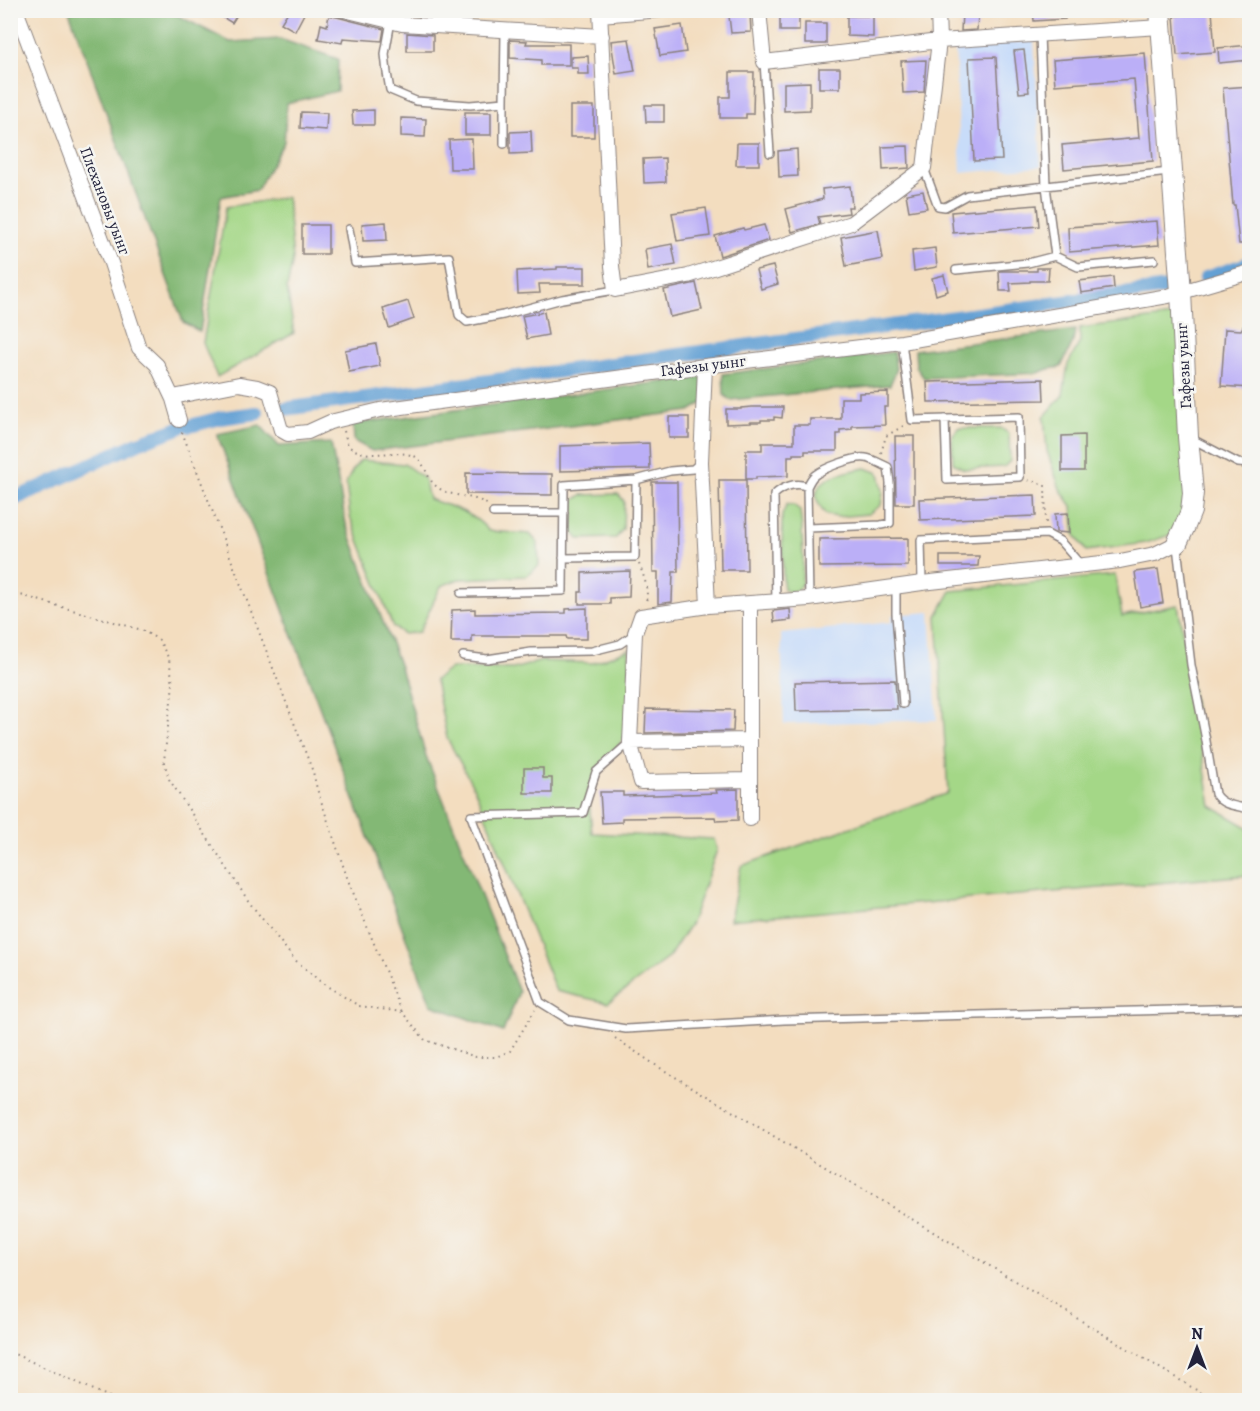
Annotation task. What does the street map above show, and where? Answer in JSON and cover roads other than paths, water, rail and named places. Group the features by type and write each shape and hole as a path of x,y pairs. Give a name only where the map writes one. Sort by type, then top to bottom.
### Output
{"street":[{"name":"Плехановы уынг","path":"12,10 18,15 111,263 139,348 158,365 173,399 178,420"},
{"path":"344,10 402,24 602,36"},
{"path":"662,10 600,13 615,290 688,276 851,223 924,168 939,41 938,10"},
{"path":"759,10 764,62 939,41 1040,35 1160,19 1180,292 1250,272"},
{"name":"Гафезы уынг","path":"173,399 178,396 239,384 257,387 270,392 281,430 288,434 308,432 330,422 380,410 902,342 1168,296 1180,292 1192,493 1191,511 1177,543"},
{"path":"705,366 701,462 708,606"},
{"path":"750,780 641,782 630,742 635,633 641,616 708,606 809,599 922,583 1120,561 1155,554 1177,543"},
{"path":"750,604 750,819"},
{"path":"630,742 750,740"}],"lane":[{"path":"391,21 385,54 390,90 416,101 470,105 504,102"},
{"path":"504,144 505,30"},
{"path":"1040,35 1046,186 1055,256"},
{"path":"764,62 770,153"},
{"path":"924,168 938,206 945,207 967,195 1172,172"},
{"path":"349,229 355,264 449,257 459,315 467,322 562,299 615,290"},
{"path":"956,270 1028,264 1055,256 1078,267 1154,260"},
{"path":"902,342 912,420 945,419 1019,417 1020,477 947,480 945,419"},
{"path":"1188,436 1238,463 1250,464"},
{"path":"808,528 881,525 890,522 888,467 865,457 827,468 813,476 807,487 809,599"},
{"path":"461,593 563,591 564,485 636,480 670,471 693,469 701,462"},
{"path":"564,558 635,557 636,480"},
{"path":"776,602 774,495 779,490 794,485 802,484 807,487"},
{"path":"493,513 564,513"},
{"path":"922,583 921,540 1047,534 1060,541 1081,565"},
{"path":"1177,543 1191,665 1215,794 1219,800 1250,809"},
{"path":"896,587 903,704"},
{"path":"463,656 487,659 531,652 592,651 620,644 635,633"},
{"path":"630,742 596,772 583,813 471,816 540,1002 569,1020 626,1029 784,1020 1250,1008"}],"waterway":[{"path":"1206,278 1250,263"},
{"path":"277,410 1174,287"},
{"path":"190,426 220,418 257,413"},
{"path":"10,501 138,443 179,428"}]}
